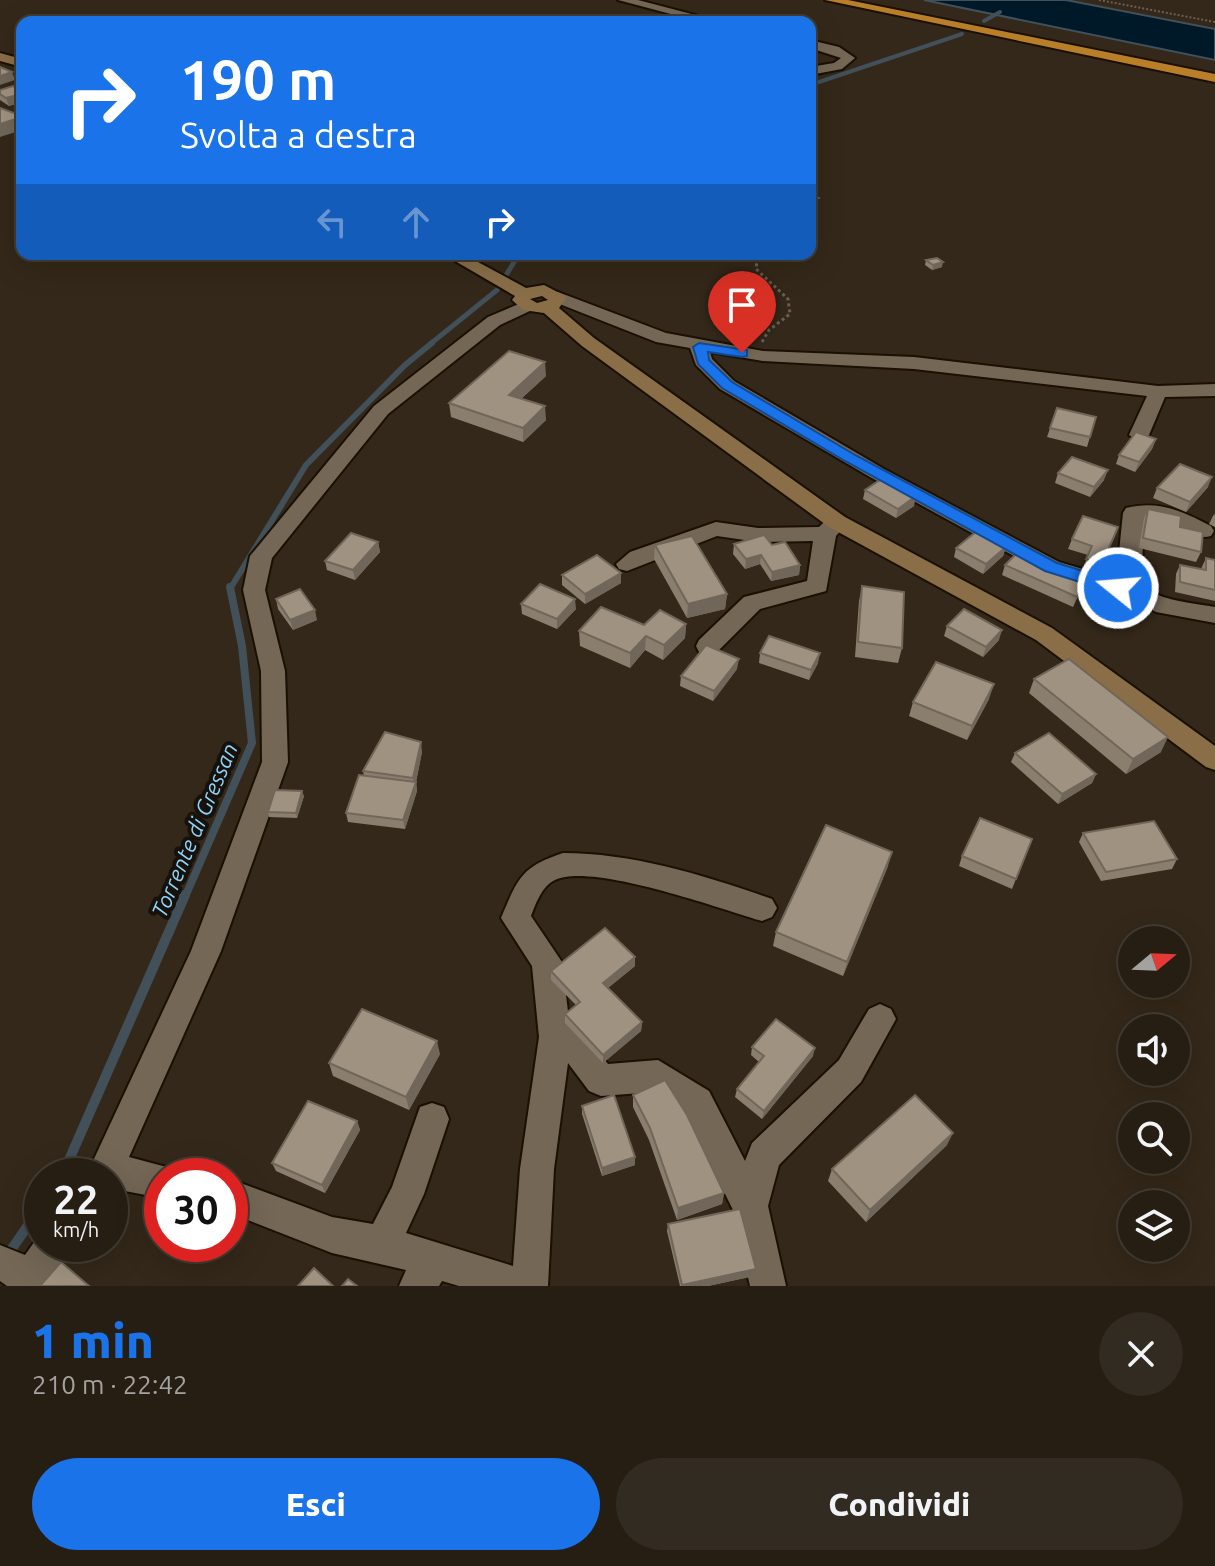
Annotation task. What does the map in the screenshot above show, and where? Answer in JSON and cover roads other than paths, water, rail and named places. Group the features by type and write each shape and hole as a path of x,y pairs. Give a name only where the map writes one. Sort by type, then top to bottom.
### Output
{"highway":[{"path":"831,0 1215,76"},
{"path":"855,0 1215,76"}],"main road":[{"path":"463,260 539,301 831,528 1044,634 1215,760"}],"street":[{"path":"624,0 691,16"},
{"path":"816,45 835,50 849,58 838,66 816,70"},
{"path":"113,1158 206,951 275,762 273,671 254,590 261,556 381,410 494,321 539,301 662,338 763,356 914,363 1158,392 1215,390"},
{"path":"699,347 703,361 727,385 863,466 1051,567 1138,594 1162,606 1215,615"},
{"path":"1139,435 1158,392"},
{"path":"1138,594 1130,576 1134,513 1146,509 1174,516 1203,531"},
{"path":"627,564 638,557 716,529 758,535 831,528 818,586 752,603 708,646"},
{"path":"530,1286 537,1169 555,1037 547,962 516,918 524,896 545,871 585,863 641,874 762,908"},
{"path":"750,1206 764,1155 850,1071 880,1019"},
{"path":"555,1037 575,1047 601,1080 658,1076 697,1102 750,1206 768,1286"},
{"path":"382,1244 407,1194 432,1119"},
{"path":"248,1203 332,1235 382,1244 426,1273 518,1286"}],"water":[{"path":"924,0 1066,0 1215,29 1215,60"}],"waterway":[{"name":"Torrente di Gressan","path":"984,21 1000,12"},
{"name":"Torrente di Gressan","path":"816,83 962,34"},
{"name":"Torrente di Gressan","path":"429,345 497,290 515,260"},
{"name":"Torrente di Gressan","path":"230,589 306,465 405,365 432,343"},
{"name":"Torrente di Gressan","path":"185,897 252,743 242,646 230,589"},
{"name":"Torrente di Gressan","path":"70,1158 185,895"},
{"name":"Torrente di Gressan","path":"0,1266 24,1231"}]}
